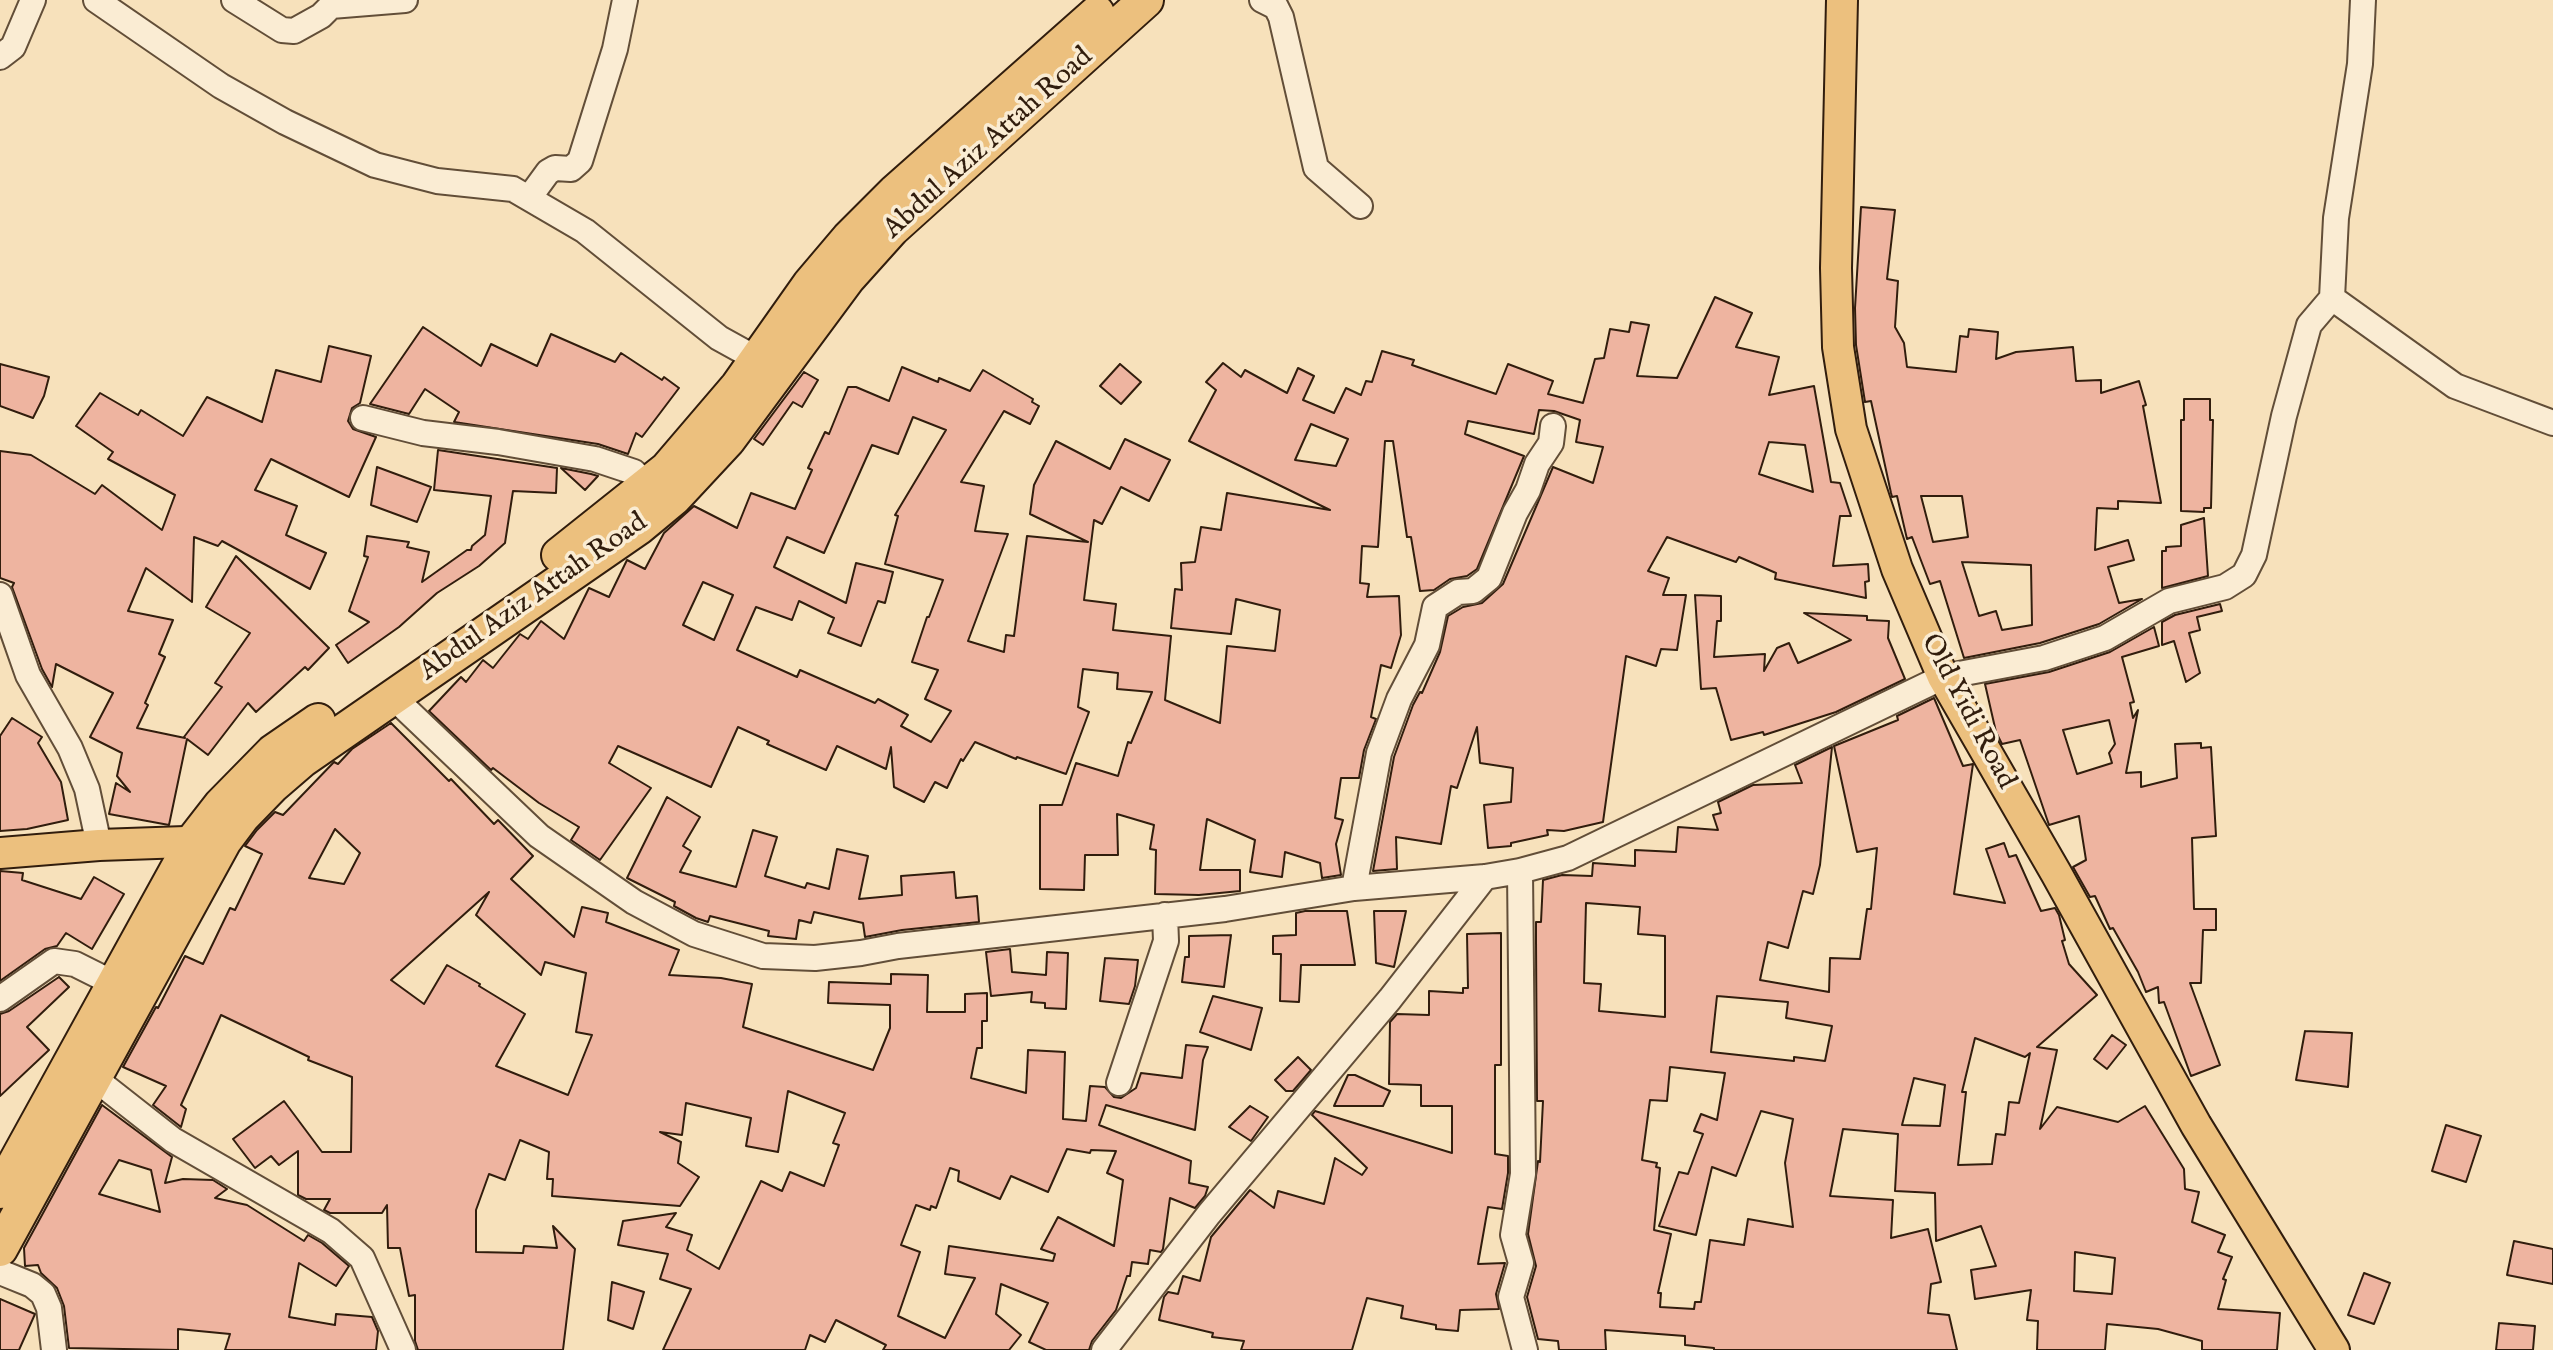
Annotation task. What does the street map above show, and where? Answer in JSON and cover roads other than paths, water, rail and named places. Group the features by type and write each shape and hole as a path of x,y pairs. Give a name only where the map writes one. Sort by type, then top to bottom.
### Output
{"highway":[{"name":"Abdul Aziz Attah Road","path":"0,1191 115,984 209,841 252,807 292,768 639,527 674,498 728,440 788,337 810,284 849,238 895,192 1113,0"},
{"name":"Abdul Aziz Attah Road","path":"0,1249 94,1078 209,841 221,805 273,752 537,571 587,535 667,469 705,427 757,359 788,337 892,229 1146,0"}],"main road":[{"name":"Old Yidi Road","path":"1842,0 1836,268 1838,347 1851,429 1897,569 1943,677 2196,1125 2334,1350"},
{"path":"1,852 209,841"}],"street":[{"path":"0,57 13,47 33,0"},
{"path":"96,0 221,86 285,122 375,165 437,181 513,189 585,231 719,338 757,359"},
{"path":"234,0 282,30 294,31 321,16 331,6 405,0"},
{"path":"529,198 548,172 555,168 571,169 580,161 615,49 625,0"},
{"path":"1262,0 1276,7 1281,17 1316,168 1360,206"},
{"path":"392,696 539,836 634,902 694,934 763,956 815,958 861,953 1354,888 1485,877 1568,858 1943,677 2044,658 2105,638 2169,601 2225,587 2244,575 2254,555 2284,416 2309,325 2332,298 2336,218 2360,64 2363,0"},
{"path":"2332,298 2455,386 2553,423"},
{"path":"363,418 423,433 595,459 634,472 646,485"},
{"path":"1354,888 1375,768 1399,699 1427,645 1435,607 1458,592 1473,591 1489,578 1537,464 1551,443 1553,426"},
{"path":"0,595 28,675 70,748 87,789 99,845"},
{"path":"1520,871 1523,1174 1513,1235 1521,1263 1511,1297 1525,1350"},
{"path":"1104,1350 1209,1214 1390,999 1485,877"},
{"path":"1119,1083 1166,941 1165,915"},
{"path":"0,999 54,961 75,964 115,984"},
{"path":"94,1078 173,1140 331,1231 362,1258 403,1350"},
{"path":"0,1272 32,1285 43,1294 49,1308 54,1350"}]}
